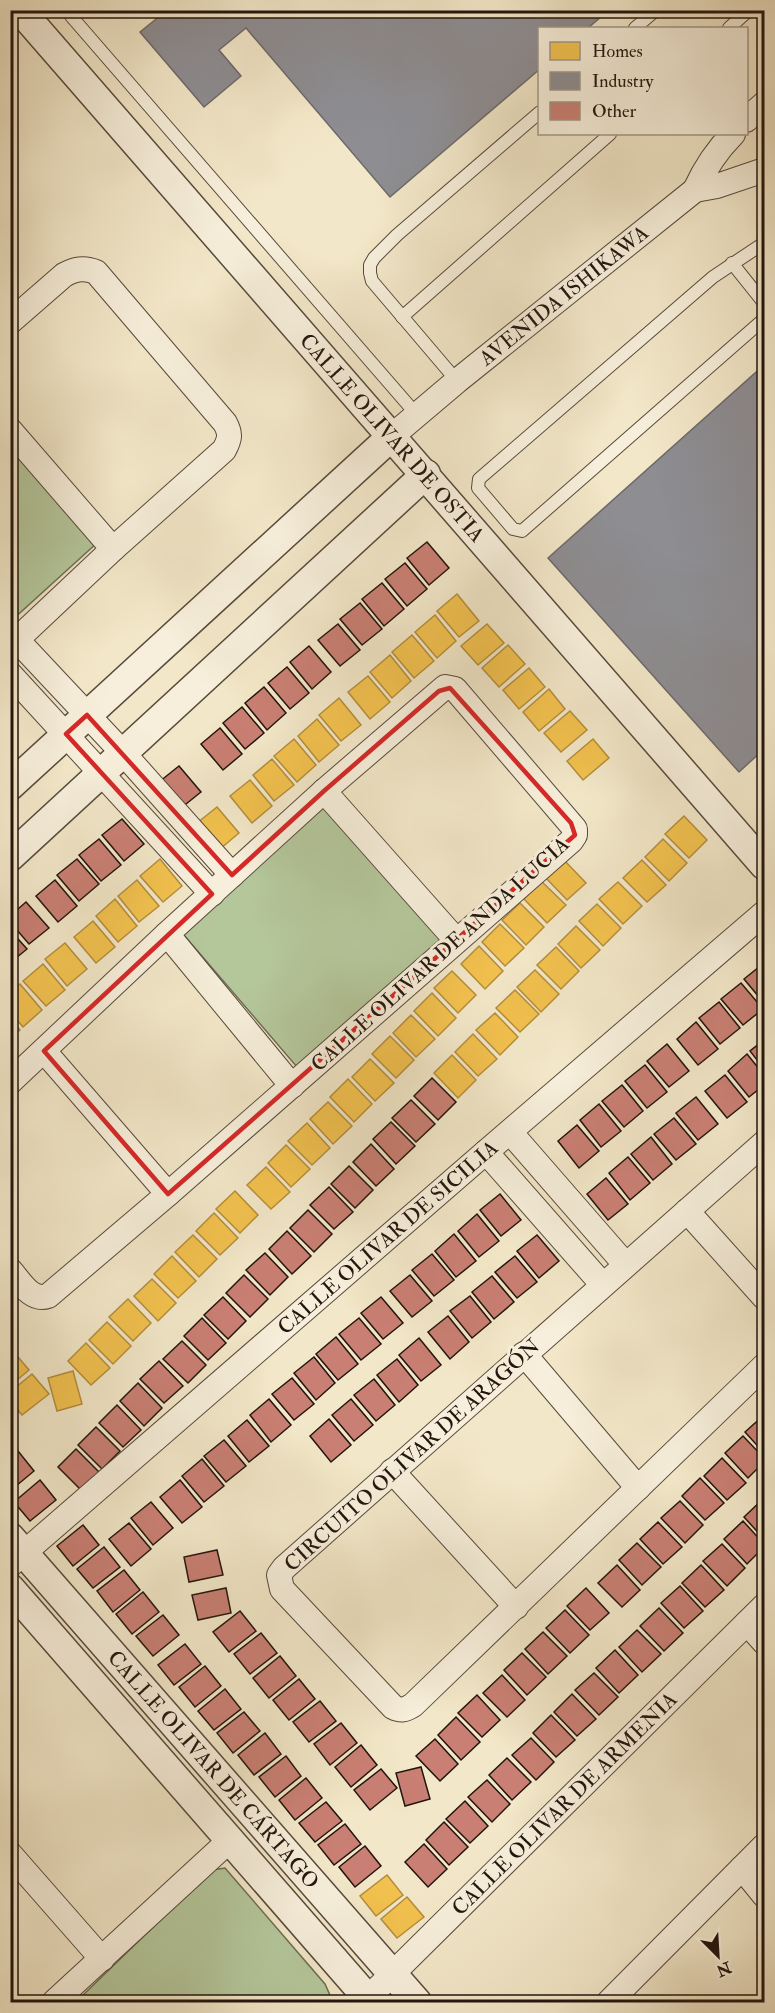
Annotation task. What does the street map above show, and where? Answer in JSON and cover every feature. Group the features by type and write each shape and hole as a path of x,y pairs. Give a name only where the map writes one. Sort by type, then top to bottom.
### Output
{"street":[{"name":"CALLE OLIVAR DE OSTIA","path":"20,10 765,865"},
{"path":"748,119 765,104"},
{"name":"AVENIDA ISHIKAWA","path":"392,436 695,190 718,149 732,135"},
{"name":"AVENIDA ISHIKAWA","path":"695,190 717,186 765,170"},
{"path":"10,322 64,275 73,270 88,268 96,272 225,423 229,432 229,440 224,450 113,549 14,643 124,754 232,875"},
{"path":"10,430 113,549"},
{"path":"10,786 392,436"},
{"path":"10,857 426,474"},
{"path":"10,674 212,894"},
{"name":"CALLE OLIVAR DE ANDA LUCIA","path":"10,1082 167,934 324,791 445,687 455,689 572,823 575,835 571,841 168,1194 48,1296 41,1298 33,1296 10,1270"},
{"path":"324,791 456,940"},
{"name":"CALLE OLIVAR DE SICILIA","path":"15,1552 765,913"},
{"path":"167,934 292,1086"},
{"path":"44,1051 168,1194"},
{"path":"510,1132 625,1264"},
{"name":"CIRCUITO OLIVAR DE ARAGÓN","path":"765,1143 602,1284 284,1568 279,1575 282,1589 393,1707 405,1710 414,1705 765,1366"},
{"path":"486,1152 602,1284"},
{"path":"687,1211 765,1297"},
{"path":"524,1354 638,1488"},
{"path":"392,1471 516,1607"},
{"name":"CALLE OLIVAR DE CÁRTAGO","path":"15,1552 417,2002"},
{"name":"CALLE OLIVAR DE CÁRTAGO","path":"10,1588 368,2001"},
{"name":"CALLE OLIVAR DE ARMENIA","path":"368,2001 765,1606"},
{"path":"747,1623 765,1642"},
{"path":"55,2002 230,1840"},
{"path":"622,1998 765,1846"},
{"path":"10,1854 102,1959"},
{"path":"742,1869 765,1895"}],"lane":[{"path":"636,27 656,10"},
{"path":"730,27 749,10"},
{"path":"71,16 425,408"},
{"path":"457,381 372,281 370,265 397,235 538,114"},
{"path":"402,317 609,135"},
{"path":"765,243 713,277 479,479 478,488 513,529 522,531 765,320"},
{"path":"732,263 765,303"}],"highlighted area":[{"path":"450,688 571,823 575,835 168,1194 44,1051 212,894 66,734 87,715 232,875 439,691"}],"green space":[{"path":"10,440 98,542 11,621 10,621"},
{"path":"324,791 455,940 303,1074 177,927"},
{"path":"225,1868 325,1984 333,2002 82,2002 82,1996 212,1870"}],"building: Homes":[{"path":"457,594 479,621 459,637 437,611"},
{"path":"435,615 456,641 437,658 415,632"},
{"path":"487,624 504,643 478,665 461,646"},
{"path":"412,635 434,661 414,678 392,652"},
{"path":"508,645 525,664 499,687 482,668"},
{"path":"390,655 411,681 392,698 370,672"},
{"path":"529,668 545,687 519,709 503,690"},
{"path":"368,676 390,702 370,719 348,692"},
{"path":"549,689 565,709 539,731 523,712"},
{"path":"339,698 361,725 341,741 319,715"},
{"path":"570,711 587,730 561,752 544,733"},
{"path":"317,719 339,745 319,762 298,736"},
{"path":"294,739 316,765 297,782 274,756"},
{"path":"593,739 609,758 583,780 567,761"},
{"path":"272,759 294,785 274,801 253,775"},
{"path":"250,780 272,806 252,823 230,796"},
{"path":"217,807 239,833 220,849 197,823"},
{"path":"684,816 707,840 689,858 665,834"},
{"path":"663,839 687,863 669,881 645,857"},
{"path":"562,858 586,883 567,900 544,876"},
{"path":"160,859 182,886 163,902 140,876"},
{"path":"642,860 666,885 647,902 623,878"},
{"path":"137,880 159,906 139,922 118,896"},
{"path":"541,881 566,905 547,923 524,899"},
{"path":"618,882 642,906 623,924 599,899"},
{"path":"115,899 137,926 118,942 96,916"},
{"path":"520,903 544,927 526,945 502,920"},
{"path":"597,904 621,928 603,946 579,921"},
{"path":"93,921 115,947 96,963 74,937"},
{"path":"500,924 524,948 505,966 482,942"},
{"path":"576,926 600,950 581,968 558,944"},
{"path":"65,943 87,969 67,986 45,959"},
{"path":"479,946 503,971 485,989 461,964"},
{"path":"556,947 579,971 561,989 537,965"},
{"path":"43,964 65,990 46,1006 23,981"},
{"path":"535,970 559,994 541,1012 517,987"},
{"path":"452,971 476,995 458,1013 434,988"},
{"path":"20,984 42,1010 23,1027 10,1012 10,992"},
{"path":"515,990 539,1014 520,1032 496,1008"},
{"path":"432,993 456,1018 438,1036 414,1011"},
{"path":"495,1013 518,1037 500,1055 476,1030"},
{"path":"411,1015 435,1039 416,1057 393,1033"},
{"path":"10,1019 20,1030 10,1039"},
{"path":"473,1034 497,1059 478,1076 455,1052"},
{"path":"390,1036 414,1060 396,1078 372,1054"},
{"path":"452,1055 476,1080 458,1098 434,1073"},
{"path":"370,1059 394,1083 375,1101 352,1077"},
{"path":"348,1079 372,1104 354,1122 330,1097"},
{"path":"328,1102 352,1126 333,1144 310,1119"},
{"path":"307,1123 330,1148 312,1165 288,1141"},
{"path":"286,1145 310,1169 291,1187 268,1163"},
{"path":"266,1167 290,1192 271,1209 247,1185"},
{"path":"235,1191 258,1215 240,1233 216,1209"},
{"path":"214,1213 238,1238 220,1255 196,1231"},
{"path":"193,1235 217,1259 199,1277 175,1252"},
{"path":"172,1256 196,1281 178,1298 154,1274"},
{"path":"152,1279 176,1303 158,1321 134,1296"},
{"path":"128,1299 151,1323 133,1341 109,1317"},
{"path":"107,1322 131,1346 113,1364 89,1340"},
{"path":"86,1343 110,1368 91,1385 68,1361"},
{"path":"13,1351 29,1370 10,1386 10,1353"},
{"path":"73,1371 82,1404 57,1411 48,1378"},
{"path":"32,1374 49,1394 22,1415 10,1401 10,1392"},
{"path":"387,1875 403,1895 376,1916 360,1896"},
{"path":"407,1897 424,1917 397,1938 381,1919"}],"building: Industry":[{"path":"157,10 609,10 589,27 538,27 538,71 390,197 246,28 219,50 241,76 204,107 140,32 161,15"},
{"path":"764,365 764,749 739,772 548,558"}],"building: Other":[{"path":"427,542 449,568 429,585 407,558"},
{"path":"405,563 427,589 407,606 385,579"},
{"path":"382,583 404,609 384,626 362,599"},
{"path":"360,603 382,629 362,645 340,619"},
{"path":"338,624 360,650 340,666 318,640"},
{"path":"309,646 331,672 312,689 290,662"},
{"path":"287,667 309,693 290,709 268,683"},
{"path":"264,687 286,713 267,730 245,703"},
{"path":"242,707 264,733 245,749 223,723"},
{"path":"220,728 242,754 223,770 201,744"},
{"path":"179,766 201,792 181,808 159,782"},
{"path":"122,819 144,844 124,861 102,835"},
{"path":"99,839 121,865 101,881 79,855"},
{"path":"77,859 99,884 79,901 57,875"},
{"path":"55,880 77,906 58,922 36,896"},
{"path":"26,902 49,928 29,944 10,922 10,916"},
{"path":"10,930 27,949 10,963"},
{"path":"764,963 764,1003 744,979"},
{"path":"741,983 763,1009 743,1025 721,999"},
{"path":"719,1002 740,1028 720,1044 699,1018"},
{"path":"696,1022 718,1049 698,1065 677,1039"},
{"path":"764,1040 764,1069 750,1051"},
{"path":"667,1044 689,1071 669,1087 647,1061"},
{"path":"747,1054 764,1075 764,1085 749,1097 728,1071"},
{"path":"645,1065 667,1092 647,1108 625,1081"},
{"path":"725,1075 747,1102 727,1118 705,1091"},
{"path":"432,1078 456,1102 438,1120 414,1096"},
{"path":"622,1085 643,1111 624,1127 602,1101"},
{"path":"696,1097 718,1124 698,1140 676,1113"},
{"path":"411,1100 435,1124 416,1142 392,1118"},
{"path":"599,1104 621,1131 601,1147 580,1120"},
{"path":"674,1118 696,1144 676,1160 654,1134"},
{"path":"391,1122 415,1146 396,1164 373,1139"},
{"path":"577,1125 599,1151 579,1168 558,1141"},
{"path":"651,1137 672,1164 653,1180 631,1154"},
{"path":"371,1144 394,1169 376,1186 353,1162"},
{"path":"628,1157 650,1183 630,1200 609,1173"},
{"path":"349,1166 373,1190 355,1208 331,1184"},
{"path":"606,1178 628,1204 608,1220 587,1194"},
{"path":"329,1187 353,1212 334,1229 310,1205"},
{"path":"500,1194 521,1220 501,1236 480,1210"},
{"path":"308,1210 332,1234 314,1252 290,1228"},
{"path":"477,1214 499,1241 479,1257 458,1231"},
{"path":"287,1231 311,1256 292,1274 269,1249"},
{"path":"454,1234 476,1261 456,1277 435,1251"},
{"path":"537,1235 559,1261 539,1278 517,1251"},
{"path":"265,1253 288,1277 270,1295 246,1270"},
{"path":"432,1254 454,1280 434,1296 412,1270"},
{"path":"515,1256 537,1282 517,1298 495,1272"},
{"path":"244,1275 268,1299 250,1317 226,1293"},
{"path":"410,1275 432,1301 412,1317 390,1291"},
{"path":"492,1276 514,1302 494,1319 472,1292"},
{"path":"470,1296 491,1322 472,1338 450,1311"},
{"path":"223,1297 246,1321 228,1339 204,1315"},
{"path":"381,1297 403,1323 383,1339 361,1313"},
{"path":"448,1316 469,1342 450,1359 428,1332"},
{"path":"202,1318 226,1343 208,1360 184,1336"},
{"path":"359,1318 381,1344 361,1360 339,1334"},
{"path":"336,1337 358,1364 338,1380 316,1354"},
{"path":"419,1338 441,1365 421,1381 399,1355"},
{"path":"182,1341 206,1365 188,1383 163,1359"},
{"path":"314,1357 335,1383 316,1400 294,1373"},
{"path":"397,1359 418,1385 399,1402 377,1375"},
{"path":"159,1361 183,1386 164,1403 140,1379"},
{"path":"292,1378 314,1404 294,1420 272,1394"},
{"path":"374,1379 395,1405 376,1421 354,1395"},
{"path":"138,1383 162,1408 144,1426 120,1401"},
{"path":"269,1399 291,1425 271,1442 250,1415"},
{"path":"351,1399 373,1425 354,1441 332,1415"},
{"path":"117,1405 141,1430 123,1447 99,1423"},
{"path":"764,1415 764,1453 745,1432"},
{"path":"329,1419 351,1445 331,1462 310,1436"},
{"path":"247,1420 269,1446 249,1462 228,1436"},
{"path":"96,1427 120,1451 102,1469 78,1445"},
{"path":"743,1436 764,1458 764,1462 748,1478 725,1453"},
{"path":"224,1440 246,1466 226,1482 204,1456"},
{"path":"76,1449 100,1473 82,1491 58,1467"},
{"path":"18,1451 34,1471 10,1491 10,1458"},
{"path":"722,1458 746,1483 727,1500 704,1476"},
{"path":"202,1459 224,1486 204,1502 182,1476"},
{"path":"700,1478 724,1503 705,1520 682,1496"},
{"path":"40,1480 56,1500 30,1521 14,1502"},
{"path":"180,1480 202,1507 182,1523 160,1497"},
{"path":"763,1499 764,1501 764,1539 744,1517"},
{"path":"680,1501 703,1525 685,1543 661,1518"},
{"path":"151,1502 173,1528 153,1545 131,1518"},
{"path":"743,1521 764,1544 764,1547 747,1564 724,1539"},
{"path":"658,1522 682,1547 663,1564 640,1539"},
{"path":"129,1523 151,1549 131,1566 109,1539"},
{"path":"83,1525 99,1545 73,1566 57,1546"},
{"path":"637,1543 661,1567 642,1585 619,1560"},
{"path":"722,1544 745,1568 727,1586 703,1561"},
{"path":"104,1547 120,1567 93,1588 77,1569"},
{"path":"217,1550 223,1575 189,1582 184,1557"},
{"path":"617,1565 640,1590 622,1607 598,1583"},
{"path":"701,1565 724,1590 705,1607 682,1583"},
{"path":"124,1570 140,1590 113,1612 97,1591"},
{"path":"680,1586 703,1611 684,1628 661,1603"},
{"path":"226,1588 231,1613 198,1620 192,1595"},
{"path":"586,1588 609,1613 590,1630 567,1606"},
{"path":"143,1592 159,1612 132,1634 116,1614"},
{"path":"659,1608 683,1633 664,1651 640,1626"},
{"path":"565,1610 589,1635 570,1653 546,1628"},
{"path":"240,1611 256,1631 229,1652 213,1632"},
{"path":"163,1615 179,1635 153,1656 136,1636"},
{"path":"637,1630 661,1654 642,1672 619,1647"},
{"path":"543,1632 567,1656 548,1674 525,1649"},
{"path":"261,1633 277,1653 250,1674 234,1654"},
{"path":"185,1644 201,1664 174,1685 158,1665"},
{"path":"615,1650 638,1675 619,1693 596,1668"},
{"path":"522,1653 546,1677 527,1695 504,1670"},
{"path":"280,1656 296,1676 269,1698 253,1678"},
{"path":"205,1666 221,1686 195,1707 179,1687"},
{"path":"594,1673 618,1697 599,1715 575,1690"},
{"path":"502,1675 525,1700 507,1717 483,1693"},
{"path":"299,1679 315,1699 289,1720 273,1700"},
{"path":"225,1689 241,1709 214,1730 198,1711"},
{"path":"572,1694 596,1719 577,1736 554,1712"},
{"path":"477,1695 500,1720 482,1737 458,1713"},
{"path":"320,1701 336,1721 309,1742 293,1722"},
{"path":"244,1712 260,1731 233,1753 217,1733"},
{"path":"551,1715 575,1740 556,1757 533,1733"},
{"path":"456,1717 480,1742 461,1760 438,1735"},
{"path":"341,1723 357,1743 330,1765 314,1744"},
{"path":"265,1733 281,1754 254,1775 238,1755"},
{"path":"531,1738 554,1762 536,1780 512,1755"},
{"path":"435,1739 458,1764 440,1781 416,1756"},
{"path":"361,1745 377,1765 351,1787 335,1767"},
{"path":"286,1756 301,1776 275,1797 259,1777"},
{"path":"507,1758 531,1782 512,1800 489,1775"},
{"path":"421,1767 430,1799 405,1806 396,1773"},
{"path":"381,1769 397,1788 370,1810 354,1790"},
{"path":"306,1778 322,1798 295,1820 279,1800"},
{"path":"487,1780 510,1804 492,1822 468,1797"},
{"path":"465,1801 488,1826 470,1843 446,1819"},
{"path":"326,1802 342,1821 315,1842 299,1823"},
{"path":"444,1822 468,1847 449,1865 426,1840"},
{"path":"345,1824 361,1844 334,1865 318,1845"},
{"path":"424,1844 447,1869 428,1887 405,1862"},
{"path":"365,1846 381,1866 355,1887 339,1867"}]}
